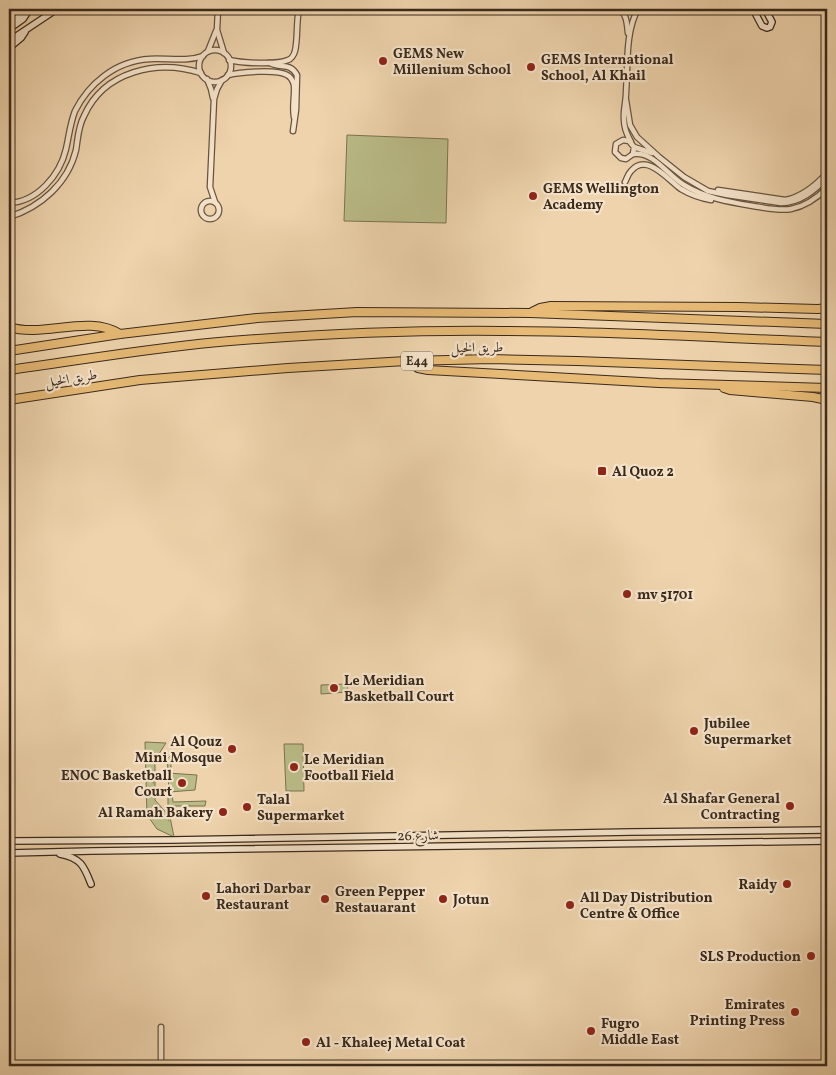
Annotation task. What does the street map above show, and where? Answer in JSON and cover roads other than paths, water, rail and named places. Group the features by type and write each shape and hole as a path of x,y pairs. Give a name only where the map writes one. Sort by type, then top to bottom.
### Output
{"highway":[{"path":"530,313 540,308 551,306 827,308"},
{"path":"9,351 120,334 257,318 324,314 391,312 530,313 827,324"},
{"path":"9,327 25,330 99,326 112,329 120,334"},
{"name":"طريق الخيل","path":"9,370 228,341 368,333 530,331 827,342"},
{"name":"طريق الخيل","path":"9,400 140,380 271,369 406,361 483,359 576,360 827,370"},
{"path":"406,361 418,368 428,370 659,383 827,388"},
{"path":"716,384 730,390 813,397 827,400"}],"street":[{"path":"9,13 15,9"},
{"path":"9,23 30,9"},
{"path":"9,29 23,19 30,9"},
{"path":"9,41 57,9"},
{"path":"210,187 200,209 204,217 211,219 219,211 210,187 214,99 217,89 231,68 217,30 218,9"},
{"path":"295,9 297,17"},
{"path":"229,60 242,62 286,61 293,56 299,9"},
{"path":"619,9 625,16 629,37"},
{"path":"633,154 632,144 624,120 629,37 632,20 638,9"},
{"path":"753,9 762,26 767,28 770,27 772,22 765,9"},
{"path":"9,48 22,38 25,30"},
{"path":"214,99 206,79 201,73 200,62 217,30"},
{"path":"9,205 35,194 44,187 57,171 66,150 75,112 83,97 98,80 115,69 135,61 151,59 186,60 218,51 224,53"},
{"path":"269,62 274,65 291,67 296,72 298,81 294,117"},
{"path":"9,216 30,209 54,190 70,165 80,126 86,112 94,99 111,83 132,73 154,68 171,67 201,73"},
{"path":"228,75 251,71 281,73 292,79 294,85 293,131"},
{"path":"206,79 214,82 222,80"},
{"path":"626,100 628,117 633,131 642,142 684,177 708,191 727,196 786,203 802,198 827,178"},
{"path":"659,157 626,140 618,142 615,146 615,152 623,159 629,158 633,154 642,154 651,158 682,184 700,193 753,206 781,210 802,206 820,195 827,188"},
{"path":"625,182 634,168 648,165 657,169 686,192 706,199 711,200 715,198"},
{"path":"704,188 785,200 804,192 827,173"},
{"path":"203,202 209,200 215,202"},
{"name":"شارع 26","path":"9,841 827,830"},
{"path":"512,846 516,840 515,834"},
{"path":"92,851 95,846 104,840"},
{"name":"شارع 26","path":"9,853 827,842"},
{"path":"46,852 67,855 78,860 86,870 91,884"},
{"path":"161,1027 162,1066"}],"place":[{"name":"GEMS New Millenium School","path":"383,61"},
{"name":"GEMS International School, Al Khail","path":"531,67"},
{"name":"GEMS Wellington Academy","path":"533,196"},
{"name":"Al Quoz 2","path":"602,471"},
{"name":"mv 51701","path":"627,594"},
{"name":"Le Meridian Basketball Court","path":"334,688"},
{"name":"Jubilee Supermarket","path":"694,731"},
{"name":"Al Qouz Mini Mosque","path":"232,749"},
{"name":"Le Meridian Football Field","path":"294,767"},
{"name":"ENOC Basketball Court","path":"182,783"},
{"name":"Al Shafar General Contracting","path":"790,806"},
{"name":"Talal Supermarket","path":"247,807"},
{"name":"Al Ramah Bakery","path":"223,812"},
{"name":"Raidy","path":"787,884"},
{"name":"Lahori Darbar Restaurant","path":"206,896"},
{"name":"Green Pepper Restauarant","path":"325,899"},
{"name":"Jotun","path":"443,899"},
{"name":"All Day Distribution Centre & Office","path":"570,905"},
{"name":"SLS Production","path":"811,956"},
{"name":"Emirates Printing Press","path":"795,1012"},
{"name":"Fugro Middle East","path":"591,1031"},
{"name":"Al - Khaleej Metal Coat","path":"306,1042"}]}
